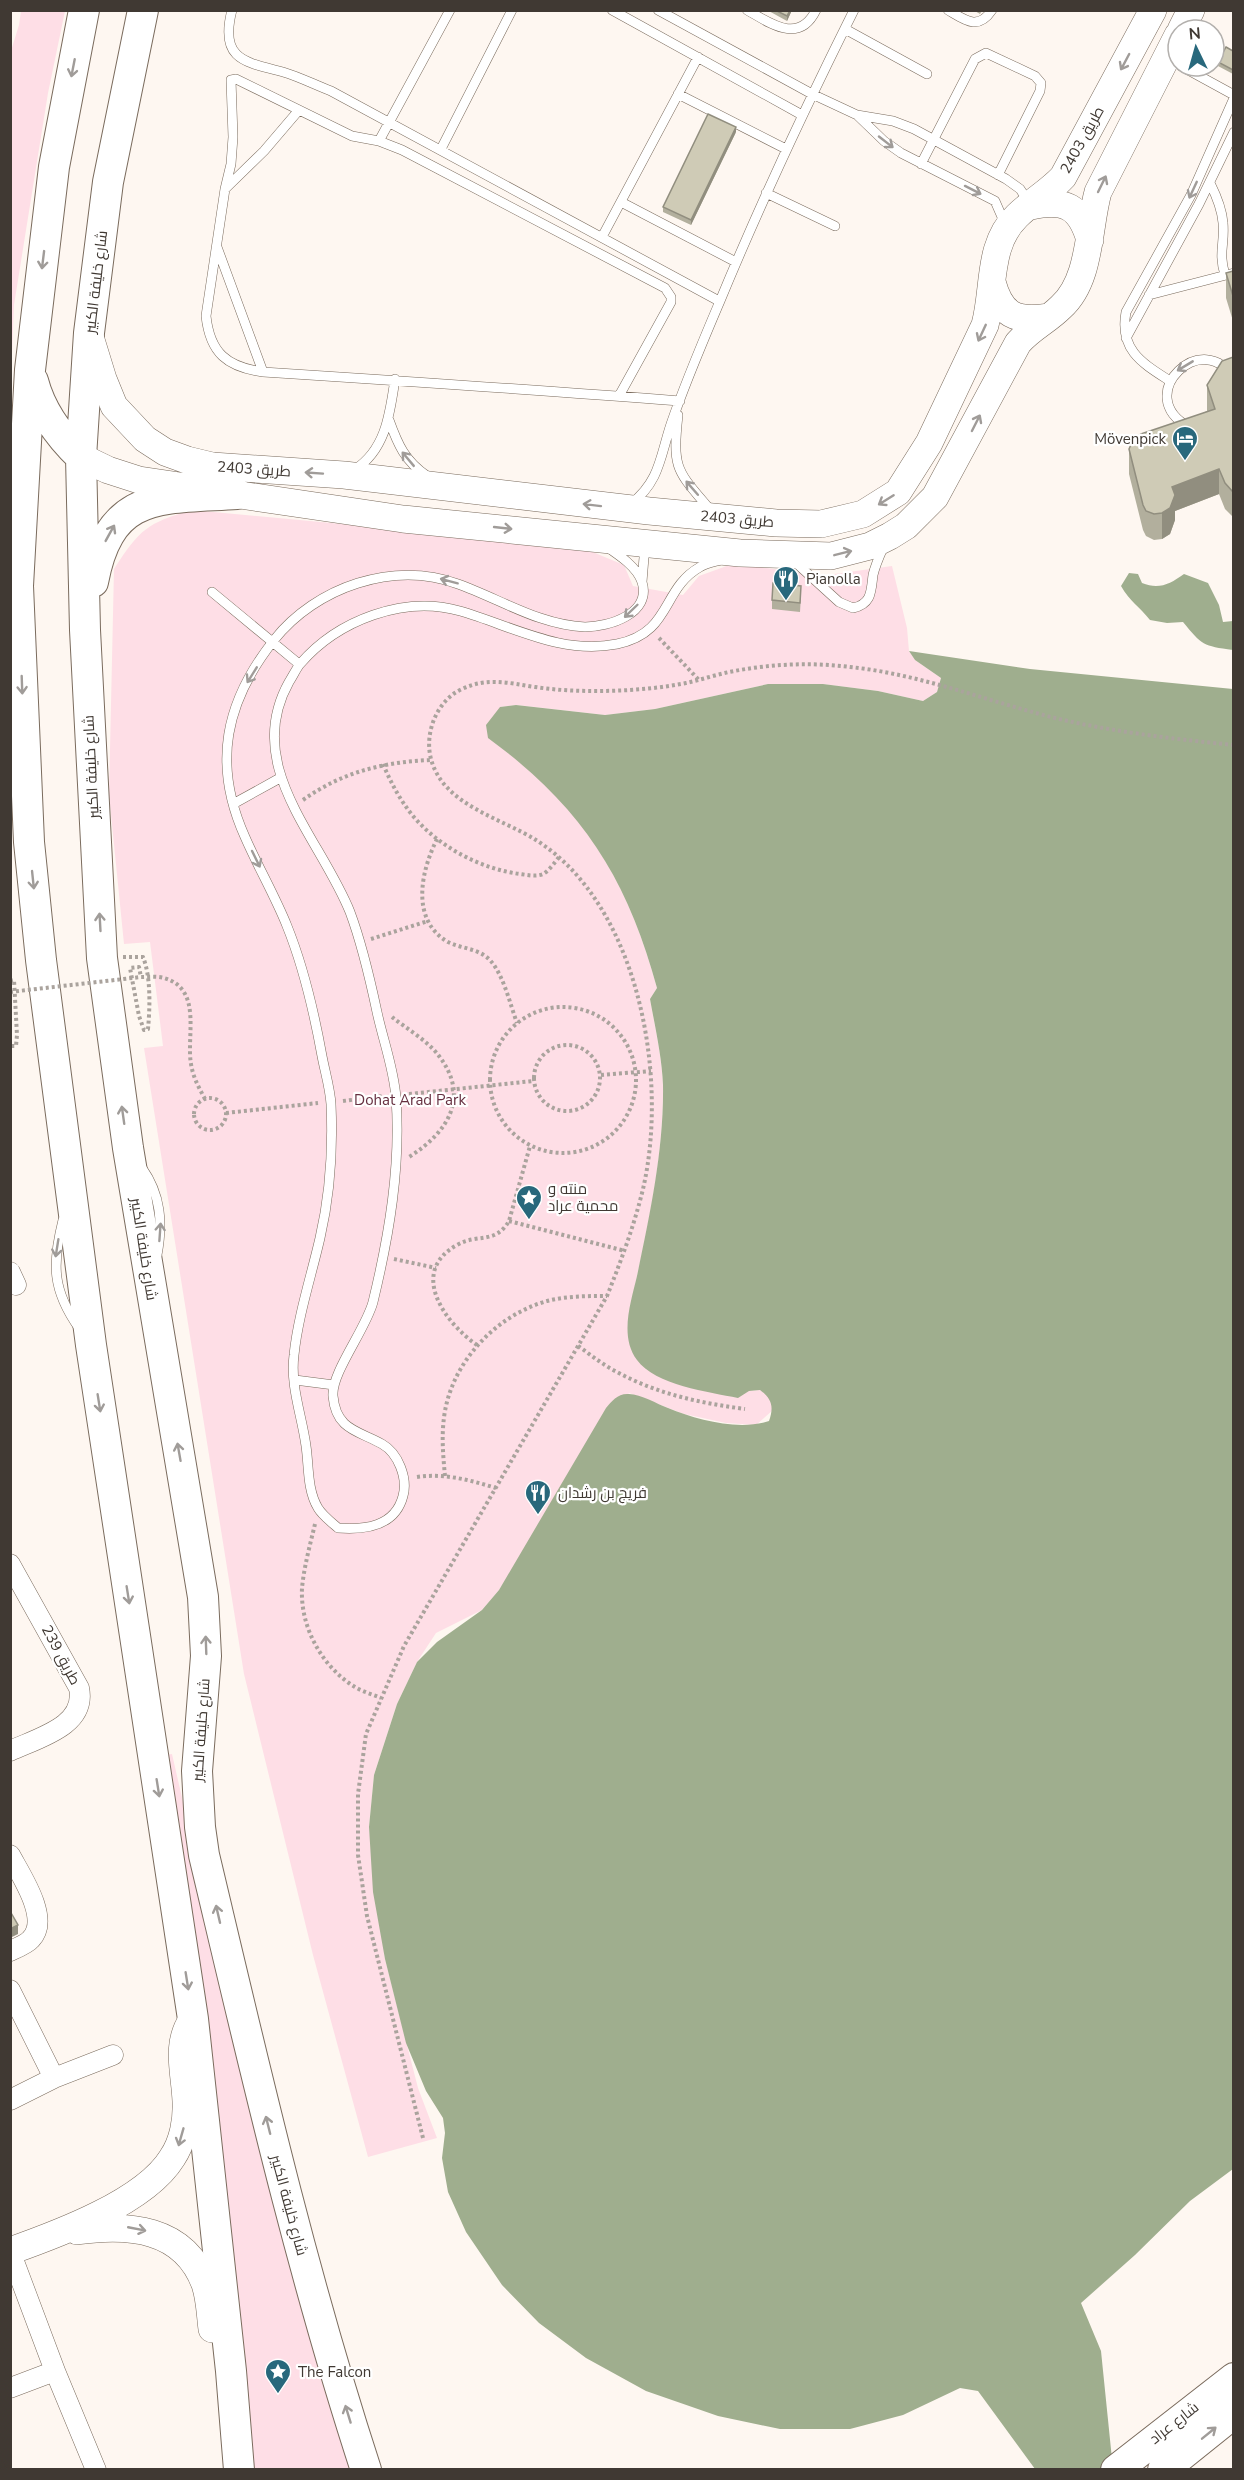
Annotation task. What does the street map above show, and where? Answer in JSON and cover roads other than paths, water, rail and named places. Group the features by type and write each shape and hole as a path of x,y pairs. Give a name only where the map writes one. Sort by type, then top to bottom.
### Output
{"main road":[{"path":"84,10 54,167 30,370 18,586 28,842 91,1345 193,2019 231,2371 239,2469"},
{"name":"شارع خليفة الكبير","path":"143,10 108,182 89,333 81,457 85,630 102,958 128,1148 203,1597 206,1656 197,1771 204,1855 281,2175 366,2469"},
{"name":"طريق 2403","path":"89,333 114,406 138,433 165,452 212,466 344,475 718,518 821,524 863,514 898,492 929,443 986,325 991,304 993,264 1001,239 1016,217 1063,177 1153,10"},
{"path":"30,370 35,389 54,426 81,457 108,470 139,480 402,519 740,553 831,556 870,546 906,526 935,497 1018,343 1030,329 1063,306 1078,282 1086,261 1092,214 1098,192 1136,117 1166,71"},
{"path":"1104,101 1136,117"},
{"path":"1031,206 1051,202 1070,207 1084,221 1090,240"},
{"path":"992,281 997,300 1010,314 1029,320 1048,317"},
{"path":"10,498 25,458"},
{"path":"85,630 102,546 115,523 139,507 168,498 237,494"},
{"path":"637,510 645,542"},
{"path":"10,2251 58,2234 142,2189 171,2160 184,2125 186,2100 182,2050 185,2032 193,2019"},
{"path":"58,2234 121,2227 151,2232 178,2247 189,2257 205,2283 214,2340 231,2371"},
{"name":"شارع عراد","path":"1116,2469 1233,2378"},
{"name":"شارع عراد","path":"1174,2461 1233,2413"}],"street":[{"name":"طريق 239","path":"10,1564 79,1688 81,1698 80,1708 73,1718 62,1726 10,1751"},
{"path":"10,1855 34,1900 37,1923 31,1939 10,1951"},
{"path":"10,1990 54,2078"},
{"path":"10,2100 54,2078 113,2055"},
{"path":"10,2251 55,2371 96,2469"},
{"path":"10,2388 55,2371"}],"lane":[{"path":"232,10 228,39 234,51 244,62 285,73 331,91 719,302"},
{"path":"379,141 450,10"},
{"path":"441,149 512,10"},
{"path":"612,10 802,115"},
{"path":"658,10 812,94 857,115 893,121 933,140 1020,189 1031,206"},
{"path":"747,10 776,26 788,29 806,24 816,10"},
{"path":"637,510 640,496 651,483 664,453 670,426 736,262 786,149 854,10"},
{"path":"948,10 967,21 974,22 986,18 992,10"},
{"path":"845,29 927,74"},
{"path":"921,164 978,56 991,54 1035,76 1041,83 1040,91 998,175"},
{"path":"602,237 698,57"},
{"path":"1170,381 1139,360 1126,338 1124,329 1126,312 1191,195 1233,96 1207,78"},
{"path":"619,396 671,302 669,292 402,150 379,141 352,135 236,79 231,80 233,137 231,164 225,189 206,316 208,334 216,350 229,362 245,369 263,372 395,379 680,401"},
{"path":"678,94 786,149"},
{"path":"225,189 264,151 299,110"},
{"path":"857,115 884,141 921,164 995,201 1002,217 1001,239"},
{"path":"1126,338 1210,183 1221,170 1233,132"},
{"path":"1207,160 1221,170"},
{"path":"1149,295 1229,274 1220,248 1223,223 1219,204 1210,183"},
{"path":"766,193 835,226"},
{"path":"621,202 736,262"},
{"path":"216,245 263,372"},
{"path":"1150,269 1160,276"},
{"path":"1197,429 1188,426 1173,414 1167,395 1170,381 1179,369 1196,360 1216,363 1224,368 1233,380"},
{"path":"344,475 367,460 376,449 389,420 395,379"},
{"path":"680,401 675,455 678,469 718,518"},
{"path":"389,420 400,450 406,458 441,486"},
{"path":"664,453 675,455"},
{"path":"786,554 839,602 853,608 867,602 871,596 877,561 890,536"},
{"path":"593,537 627,562 642,582"},
{"path":"645,542 641,600 624,618 608,625 588,627 565,625 533,616 456,583 426,576 390,576 357,583 327,597 294,618 273,642 246,684 229,723 226,766 233,804 244,835 287,926 310,994 331,1102 330,1165 321,1233 293,1358 296,1399 306,1442 311,1490 318,1509 338,1528 362,1530 381,1524 396,1510 403,1496 404,1479 398,1461 385,1445 356,1434 340,1418 333,1398 334,1385 369,1316 384,1257 396,1166 396,1095 376,1005 350,912 280,778 274,752 274,725 282,696 299,664 329,639 355,622 387,610 422,606 455,609 531,637 588,646 616,644 637,638 657,623 678,587 700,567 740,553"},
{"path":"212,592 299,664"},
{"path":"233,804 280,778"},
{"path":"295,1380 334,1385"}],"place":[{"name":"Mövenpick","path":"1185,462"},
{"name":"Pianolla","path":"786,602"},
{"name":"منته و محمية عراد","path":"529,1221"},
{"name":"فريج بن رشدان","path":"538,1516"},
{"name":"The Falcon","path":"278,2395"}],"park label":[{"name":"Dohat Arad Park","path":"410,1100"}]}
